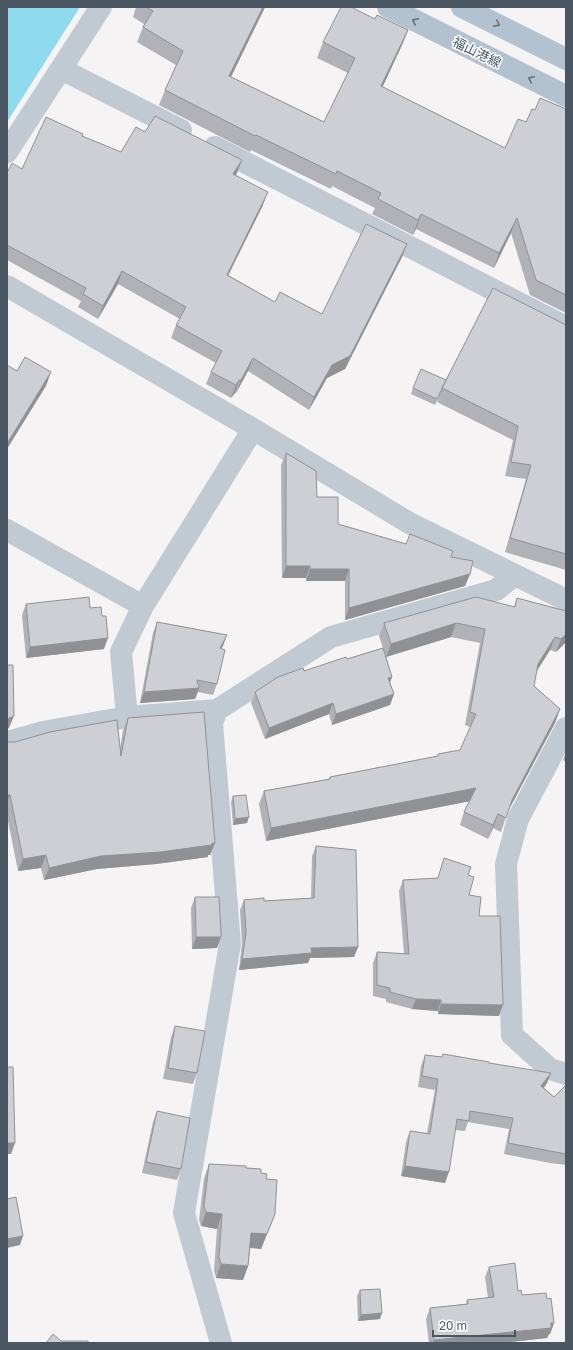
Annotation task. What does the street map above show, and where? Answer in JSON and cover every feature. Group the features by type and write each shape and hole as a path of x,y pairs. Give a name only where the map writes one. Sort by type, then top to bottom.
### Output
{"main road":[{"name":"福山港線","path":"388,7 566,96"},
{"path":"462,7 566,59"}],"street":[{"path":"7,152 101,7"},
{"path":"60,69 566,327"},
{"path":"7,286 253,429 411,524 566,600"},
{"path":"127,717 121,652 143,606 253,429"},
{"path":"7,530 143,606"},
{"path":"7,742 43,732 127,717 217,710 331,637 496,590 515,575"},
{"path":"217,710 212,724 230,944 184,1213 222,1343"},
{"path":"566,728 518,819 506,864 512,1036 550,1069 566,1074"}],"water":[{"path":"7,7 80,7 7,122"}],"building":[{"path":"146,7 263,7 229,76 324,122 355,58 323,42 341,7 351,7 375,19 377,15 408,30 381,86 505,148 518,119 526,122 532,109 535,110 540,98 566,109 566,295 536,280 517,218 499,253 421,214 418,220 378,199 381,193 337,171 336,174 256,135 255,136 165,90 183,51 143,27 153,11"},
{"path":"155,116 242,160 233,174 268,192 227,275 275,302 280,292 322,314 366,224 407,244 350,356 332,365 314,397 253,358 241,380 239,380 236,385 211,372 222,351 176,325 186,307 122,271 103,306 83,294 86,288 7,245 7,173 12,163 22,169 46,117 83,134 82,136 121,152 136,127 145,132"},
{"path":"493,288 566,325 566,554 510,538 531,465 511,462 518,426 442,388"},
{"path":"25,357 51,372 7,442 7,365 17,371"},
{"path":"421,369 446,380 437,399 413,388"},
{"path":"286,453 316,471 317,497 338,497 338,524 406,544 410,534 453,551 451,557 473,561 470,574 349,608 349,569 310,569 310,566 286,566"},
{"path":"89,597 90,608 101,607 102,616 106,616 108,638 30,647 26,604"},
{"path":"476,597 515,607 517,598 566,611 566,634 561,639 555,637 538,664 534,686 560,709 512,800 506,818 498,814 493,825 464,812 476,788 271,828 264,791 330,779 330,777 438,756 438,754 460,750 476,714 470,712 485,629 456,623 391,644 384,623"},
{"path":"157,622 227,635 220,648 225,650 217,684 197,680 199,688 144,692"},
{"path":"383,648 392,677 388,678 394,694 336,714 333,703 269,728 255,692 278,677 303,668 304,671 346,657 347,659"},
{"path":"7,665 13,665 14,716 7,719"},
{"path":"204,712 215,843 212,843 212,845 160,852 101,856 49,868 46,855 23,859 10,795 7,795 7,741 15,742 50,732 117,720 121,756 128,718"},
{"path":"246,795 249,817 235,819 233,796"},
{"path":"316,846 356,850 358,947 311,948 312,953 242,959 246,933 244,900 264,898 264,901 314,898"},
{"path":"444,858 471,867 468,875 474,877 469,895 481,897 479,916 500,916 503,1005 441,1004 441,1000 416,999 390,992 390,988 377,985 377,952 409,954 403,880 438,878"},
{"path":"195,897 219,897 221,937 196,937"},
{"path":"175,1026 205,1031 197,1073 168,1068"},
{"path":"443,1054 551,1073 541,1086 554,1097 566,1085 566,1154 508,1143 513,1118 470,1111 469,1121 457,1119 449,1172 405,1166 410,1131 430,1134 438,1079 422,1076 425,1055 442,1057"},
{"path":"7,1067 13,1067 15,1143 7,1143"},
{"path":"157,1111 190,1118 181,1169 146,1162"},
{"path":"209,1164 246,1166 246,1168 261,1169 261,1173 267,1174 266,1179 277,1180 275,1214 267,1234 251,1233 248,1266 221,1264 219,1257 222,1214 206,1212 204,1206"},
{"path":"16,1197 23,1236 7,1239 7,1199"},
{"path":"515,1263 518,1291 521,1290 522,1295 546,1293 547,1299 551,1298 554,1323 551,1323 551,1328 434,1340 430,1308 468,1304 467,1300 494,1297 489,1267"},
{"path":"380,1289 382,1313 361,1315 360,1290"},
{"path":"53,1334 61,1341 88,1341 88,1343 46,1343"}]}
